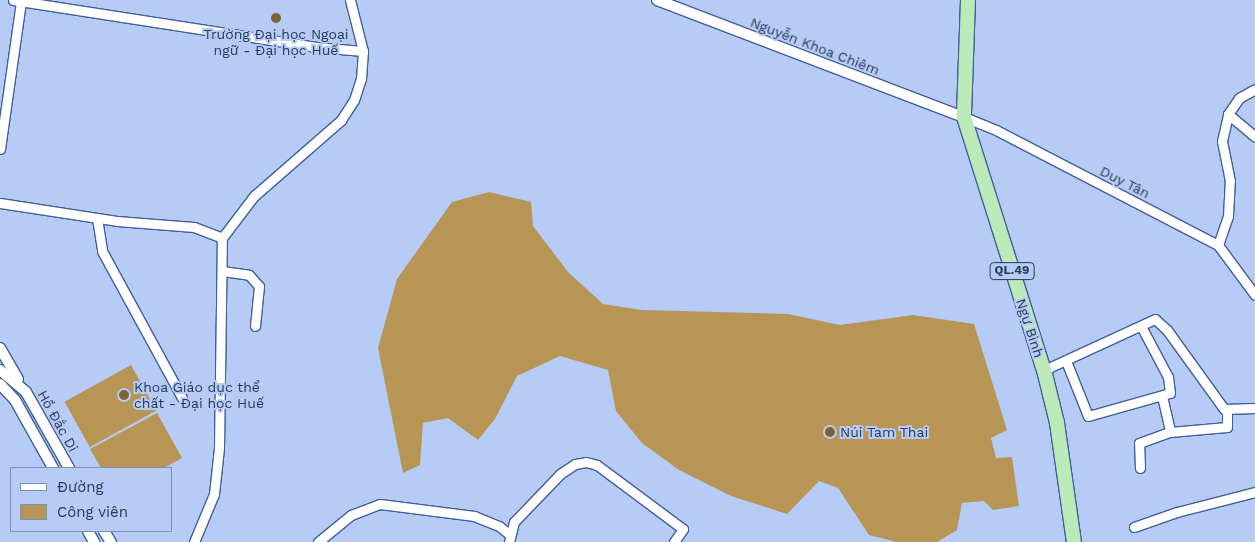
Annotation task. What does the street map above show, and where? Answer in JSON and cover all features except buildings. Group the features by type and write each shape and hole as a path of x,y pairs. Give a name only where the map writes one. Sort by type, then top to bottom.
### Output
{"highway":[{"name":"Ngự Bình","path":"968,0 964,117 1044,370 1057,423 1074,542"}],"street":[{"path":"194,542 214,494 218,457 222,238 254,196 341,120 354,100 361,79 363,51 350,0"},
{"name":"Nguyễn Khoa Chiêm","path":"657,0 964,117"},
{"path":"0,149 17,1 316,47 363,51"},
{"path":"1218,245 1228,216 1230,181 1222,142 1228,114 1239,98 1255,88"},
{"path":"1228,114 1255,137"},
{"name":"Duy Tân","path":"964,117 996,130 1218,245 1255,295"},
{"path":"0,203 97,218 194,228 222,238"},
{"path":"97,218 102,251 182,398"},
{"path":"222,271 249,275 259,286 255,326"},
{"path":"1044,370 1066,362 1155,319 1167,330 1227,411 1227,426 1170,432 1139,443 1140,468"},
{"path":"1066,362 1088,416 1170,393 1168,377 1141,326"},
{"path":"0,348 26,392"},
{"path":"1,384 4,372"},
{"name":"Hồ Đắc Di","path":"4,372 26,392 68,467"},
{"name":"Hồ Đắc Di","path":"1,384 15,400 52,467"},
{"path":"1162,396 1170,432"},
{"path":"1227,411 1255,408"},
{"path":"509,539 514,522 560,474 575,464 586,462 597,465 683,529 674,542"},
{"path":"1134,527 1177,512 1255,492"},
{"path":"318,542 351,516 380,504 474,516 499,526 509,539"}],"green space":[{"path":"489,192 531,202 533,226 568,272 603,304 642,310 788,314 840,325 913,315 974,324 1007,430 991,438 996,458 1012,457 1019,506 993,510 984,501 962,503 957,530 937,542 897,542 869,535 838,488 819,481 787,514 731,496 679,470 642,443 616,411 608,370 560,356 517,376 495,419 478,440 448,418 423,423 420,465 403,473 378,348 397,279 452,202"},
{"path":"131,365 156,410 90,447 65,402"},
{"path":"157,413 182,458 166,467 100,467 90,449"}],"place":[{"name":"Trường Đại học Ngoại ngữ - Đại học Huế","path":"276,18"},
{"name":"Khoa Giáo dục thể chất - Đại học Huế","path":"124,395"},
{"name":"Núi Tam Thai","path":"830,432"}]}
